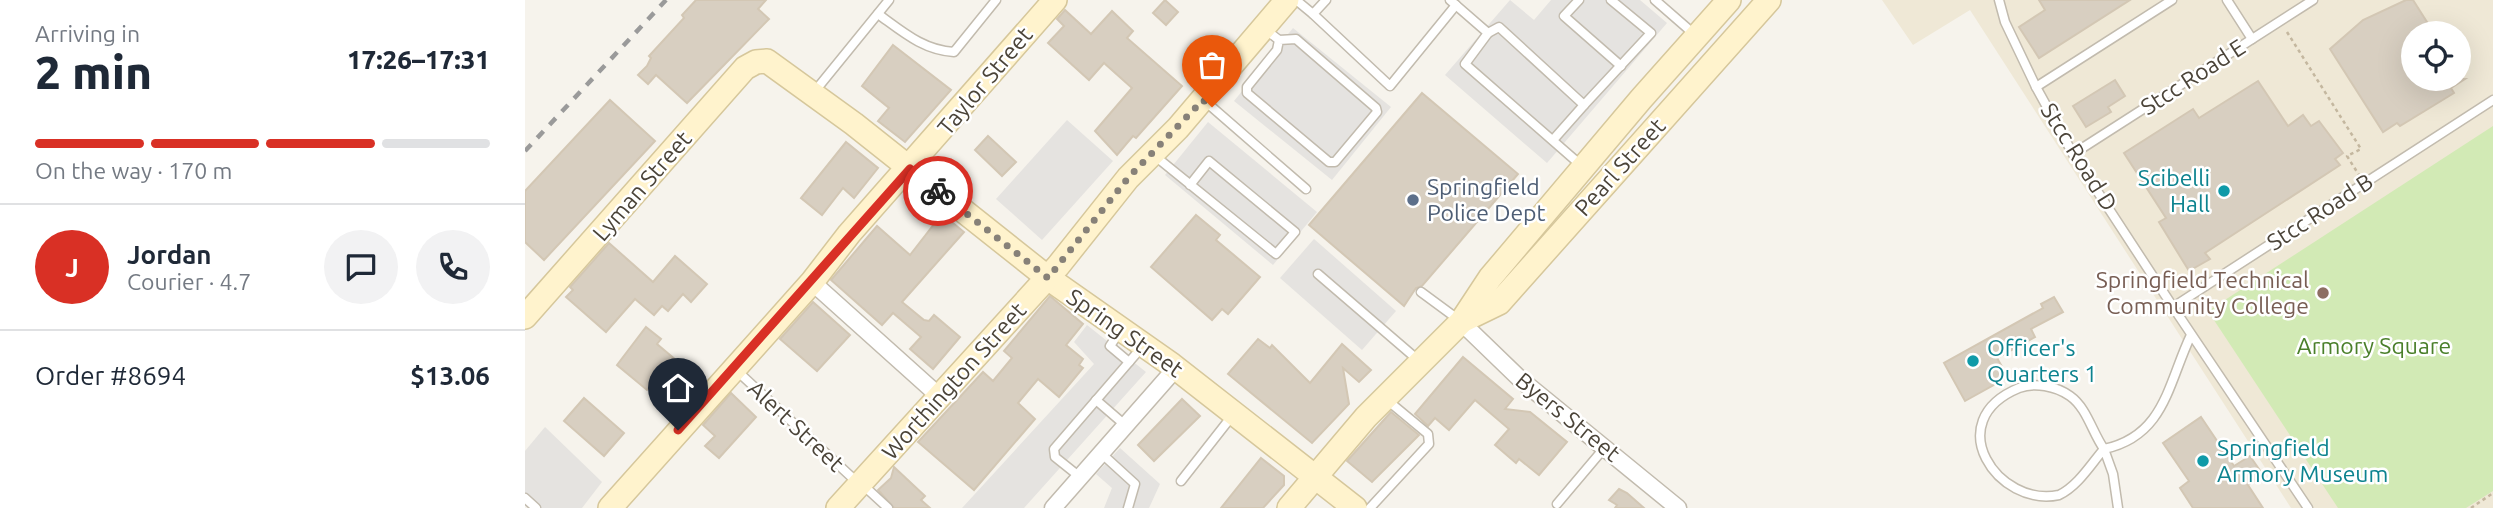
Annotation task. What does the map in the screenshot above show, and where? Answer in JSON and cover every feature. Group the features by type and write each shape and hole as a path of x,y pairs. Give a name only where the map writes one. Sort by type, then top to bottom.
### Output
{"street":[{"name":"Taylor Street","path":"610,508 733,367 812,282 849,234 910,169 1055,0"},
{"name":"Worthington Street","path":"838,508 1048,278 1128,178 1271,34 1287,0"},
{"name":"Pearl Street","path":"1289,508 1385,398 1461,322 1490,278 1729,0"},
{"name":"Pearl Street","path":"1461,322 1499,303 1769,0"},
{"name":"Spring Street","path":"761,60 775,65 813,93 1048,278 1144,345 1355,508"},
{"name":"Lyman Street","path":"525,317 745,68 761,60"},
{"path":"1583,167 1605,185"},
{"path":"812,282 939,396"},
{"name":"Byers Street","path":"1461,322 1515,374 1606,446 1678,508"},
{"path":"1053,508 1176,369"}],"lane":[{"path":"813,93 889,0"},
{"path":"878,14 919,44 937,51 954,52 996,0"},
{"path":"1296,0 1391,86 1453,2 1488,33"},
{"path":"1314,14 1327,0"},
{"path":"1579,0 1564,16 1621,66"},
{"path":"1553,140 1651,33 1611,0"},
{"path":"1655,0 1696,36"},
{"name":"Stcc Road D","path":"1999,0 2005,22 2036,87 2073,154 2173,307"},
{"path":"2036,87 2172,0"},
{"path":"2227,0 2252,39"},
{"name":"Stcc Road E","path":"2073,154 2313,0"},
{"path":"1583,167 1465,64 1488,33 1499,27 1584,105"},
{"path":"1271,34 1296,39 1376,108 1377,112 1335,162 1329,162 1247,93 1247,87 1277,50 1271,34"},
{"path":"1203,100 1306,189"},
{"name":"Stcc Road B","path":"2173,307 2493,100"},
{"path":"1153,154 1276,254 1295,232 1209,161 1190,184"},
{"path":"1318,274 1420,362"},
{"path":"1421,292 1461,322"},
{"path":"2173,307 2308,508"},
{"path":"1121,329 1110,346 1129,362"},
{"path":"2118,508 2113,474 2104,449 2092,432 2084,411 2070,396 2050,387 2025,386 2004,394 1987,409 1982,427 1981,448 1985,467 1999,484 2034,497 2058,495 2077,482 2104,449 2126,444 2146,428 2163,404 2191,335"},
{"path":"1080,477 1055,457 1054,449 1144,345"},
{"name":"Alert Street","path":"733,367 888,508"},
{"path":"1370,508 1429,444 1428,434 1385,398"},
{"path":"1096,400 1125,425"},
{"path":"1181,481 1234,413"},
{"path":"1557,504 1606,446"},
{"path":"1101,453 1135,484 1128,508"},
{"path":"525,498 536,508"}],"path":[{"path":"2280,21 2361,149 2347,156 2365,183"},
{"path":"2471,508 2493,493"}],"shaded area":[{"path":"1510,0 1534,20 1551,0 1640,0 1667,23 1547,163 1445,75"},
{"name":"Springfield Technical Community College","path":"1882,0 2493,0 2493,508 2291,508 1970,10 1913,45"},
{"path":"1293,28 1391,107 1332,180 1234,101"},
{"path":"1067,120 1113,161 1042,240 996,199"},
{"path":"1208,122 1317,212 1273,265 1165,175"},
{"path":"1314,239 1396,311 1362,350 1280,278"},
{"path":"1087,325 1146,372 1024,508 962,508 1094,364 1074,342"},
{"path":"545,427 602,482 582,508 529,508 525,505 525,451"},
{"path":"1120,448 1160,484 1149,508 1104,508 1112,488 1096,474"}],"green space":[{"name":"Armory Square","path":"2493,126 2493,491 2466,508 2338,508 2208,311"}],"building":[{"path":"696,0 766,0 758,9 769,19 687,103 656,75 648,84 638,75 647,66 651,58 649,56 684,18 682,15"},
{"path":"1165,0 1178,12 1166,25 1153,13"},
{"path":"2039,0 2130,0 2039,58 2019,27 2045,10"},
{"path":"2406,0 2413,0 2426,21 2401,21 2401,91 2454,93 2400,126 2397,123 2383,132 2330,49 2363,20"},
{"path":"1065,10 1091,34 1112,11 1133,31 1127,38 1182,86 1136,138 1133,136 1117,155 1095,131 1132,88 1104,63 1089,80 1048,43 1064,26 1057,19"},
{"path":"893,45 951,90 905,142 878,121 889,108 862,86"},
{"path":"2115,80 2125,96 2108,107 2111,112 2086,127 2073,106"},
{"name":"Scibelli Hall","path":"2258,81 2288,126 2303,115 2311,126 2319,121 2343,153 2335,159 2340,165 2205,253 2210,259 2189,271 2159,222 2166,218 2124,153 2193,109 2199,118"},
{"name":"Springfield Police Dept","path":"1422,93 1518,174 1422,286 1416,288 1404,306 1309,225"},
{"path":"610,100 655,141 544,260 525,242 525,191"},
{"path":"988,136 1016,162 1002,176 975,150"},
{"path":"846,142 878,168 854,198 843,188 822,215 801,198"},
{"path":"942,214 964,232 902,302 924,320 929,321 934,315 960,337 933,369 910,349 921,337 893,313 882,325 831,280 877,226 910,255"},
{"path":"1196,215 1220,235 1216,240 1260,277 1228,314 1222,309 1212,320 1151,267"},
{"path":"609,243 653,282 675,256 707,284 691,302 683,294 668,311 662,306 654,315 635,299 606,332 566,297 573,290 570,287"},
{"path":"1050,296 1083,324 1066,345 1083,359 1079,365 1083,368 1059,397 1038,379 1018,403 1035,419 974,490 918,442 983,372 993,381 1012,358 1004,351"},
{"name":"Officer's Quarters 1","path":"2054,297 2063,312 2031,329 2035,337 1997,358 2008,377 1965,401 1944,363 2043,308 2041,304"},
{"path":"813,302 850,335 817,371 780,339"},
{"path":"646,327 661,339 657,344 676,360 647,390 617,365"},
{"path":"1258,339 1270,348 1272,345 1310,383 1342,344 1371,370 1359,382 1343,368 1349,404 1312,443 1228,374"},
{"path":"1463,357 1513,399 1505,409 1530,412 1567,442 1539,475 1519,459 1516,463 1495,445 1509,429 1475,400 1449,430 1435,418 1428,426 1415,414"},
{"path":"731,393 756,417 719,458 705,446 715,436 703,425"},
{"path":"584,398 624,433 604,456 564,421"},
{"path":"1182,399 1200,416 1154,461 1138,445"},
{"path":"1391,412 1419,435 1372,482 1347,461"},
{"name":"Springfield Armory Museum","path":"2201,417 2234,466 2250,456 2263,475 2248,485 2263,508 2193,508 2180,488 2189,481 2163,443"},
{"path":"1261,458 1284,476 1284,485 1263,508 1221,508"},
{"path":"894,467 925,496 921,500 930,508 894,508 878,490 891,478"},
{"path":"1619,489 1644,508 1615,508 1617,505 1609,500"}],"railway":[{"path":"525,151 666,0"}],"way so far":[{"path":"938,191 1048,278 1128,178 1165,143 1203,100 1212,107"}],"place":[{"name":"Scibelli Hall","path":"2224,191"},
{"name":"Springfield Police Dept","path":"1413,200"},
{"name":"Springfield Technical Community College","path":"2323,293"},
{"name":"Officer's Quarters 1","path":"1973,361"},
{"name":"Springfield Armory Museum","path":"2203,461"}],"route":[{"path":"678,430 812,282 849,234 910,169 938,191"}]}
